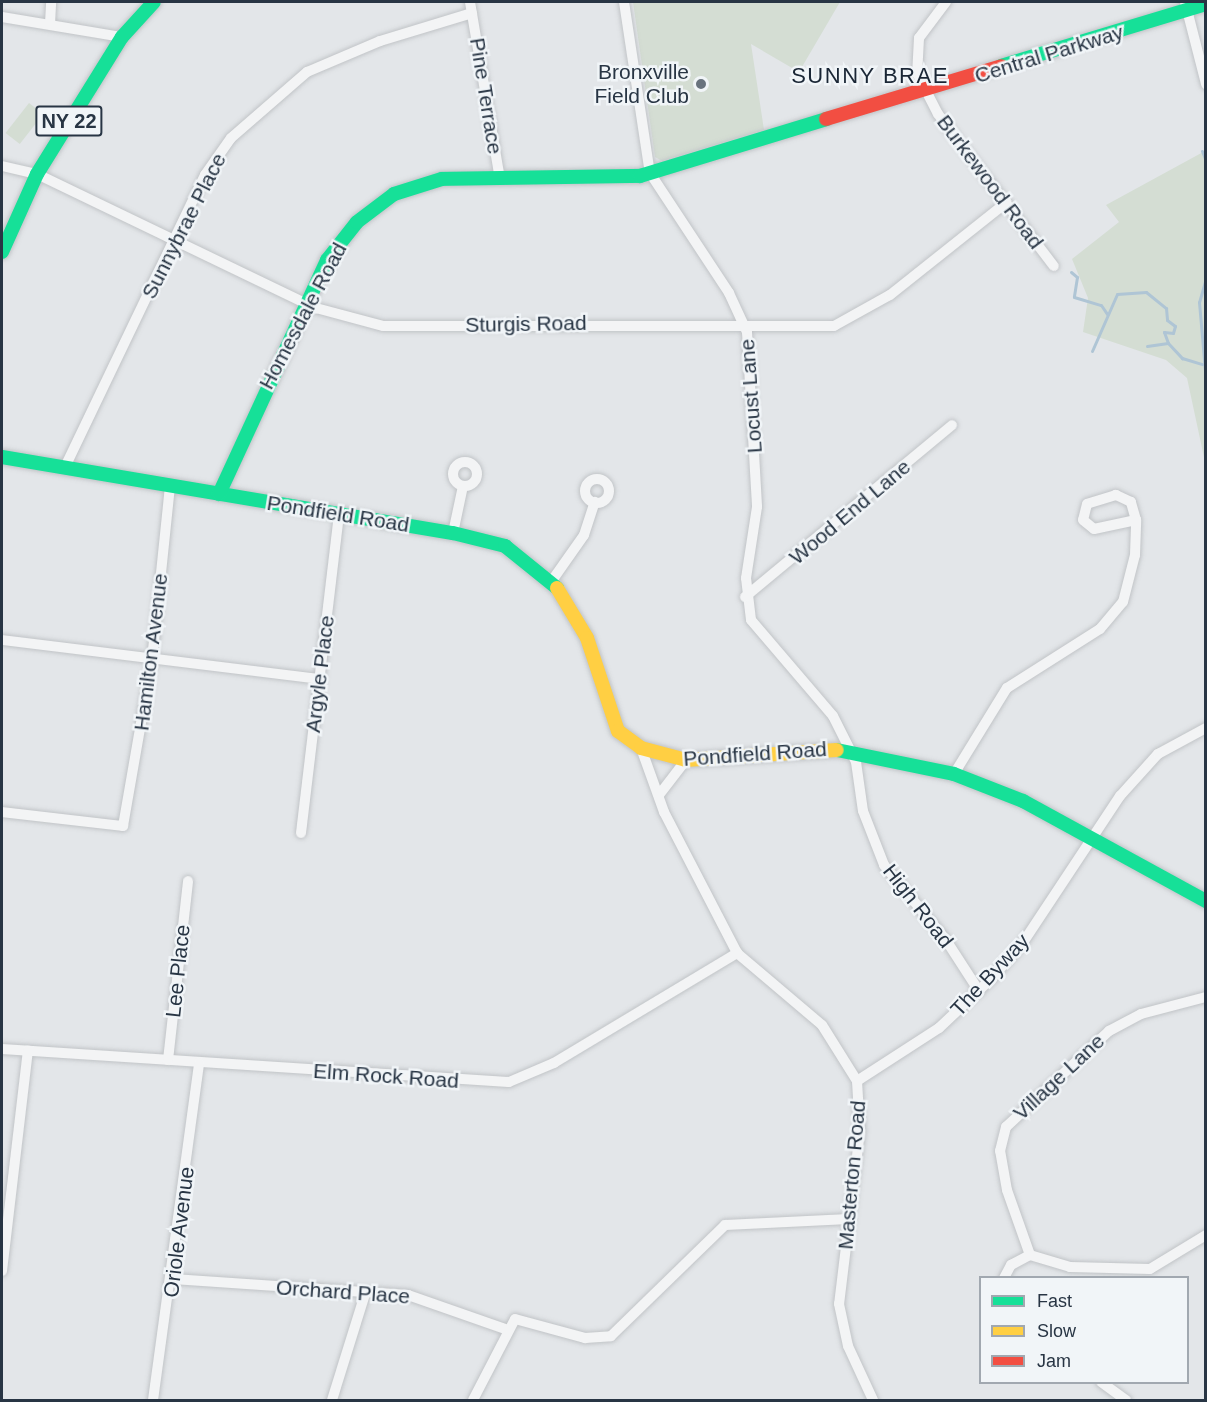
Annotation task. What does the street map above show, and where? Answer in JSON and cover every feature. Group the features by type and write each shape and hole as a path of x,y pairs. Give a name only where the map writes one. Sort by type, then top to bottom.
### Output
{"street":[{"path":"51,2 51,24"},
{"name":"NY 22","path":"2,252 37,174 122,37 154,2"},
{"name":"Locust Lane","path":"624,2 650,173 744,322 757,507 745,597 751,620 823,700 849,749"},
{"name":"Burkewood Road","path":"946,2 916,46 917,73 938,114 1007,202 1053,266"},
{"name":"Central Parkway","path":"650,173 927,91 1186,6 1206,4"},
{"path":"1186,6 1206,84"},
{"name":"Pine Terrace","path":"471,7 500,179"},
{"name":"Sunnybrae Place","path":"65,467 174,240 231,138 281,89 337,57 471,7"},
{"path":"2,17 122,37"},
{"name":"Sturgis Road","path":"2,166 37,174 305,303 383,326 744,322 819,328 852,319 1007,202"},
{"name":"Homesdale Road","path":"219,494 305,303 343,237 394,194 442,179 650,173"},
{"name":"Wood End Lane","path":"745,597 952,424"},
{"name":"Pondfield Road","path":"2,457 453,533 505,546 551,582 571,604 586,638 618,731 641,748 686,760 849,749 954,774 1023,801 1206,901"},
{"name":"Hamilton Avenue","path":"2,812 119,826 126,818 152,660 170,485"},
{"path":"453,533 463,486"},
{"path":"954,774 1007,688 1114,617 1127,591 1136,520 1131,502 1119,495 1091,501 1082,513 1095,529 1136,520"},
{"path":"551,582 584,535 595,502"},
{"name":"Argyle Place","path":"301,833 339,515"},
{"path":"2,640 320,679"},
{"name":"The Byway","path":"857,1081 939,1028 979,991 1022,944 1091,837 1158,754 1206,728"},
{"name":"Masterton Road","path":"641,748 658,795 737,953 822,1025 857,1081 860,1122 839,1304 848,1346 873,1401"},
{"name":"High Road","path":"849,749 865,820 884,865 946,940 979,991"},
{"path":"658,795 686,760"},
{"name":"Lee Place","path":"168,1060 188,881"},
{"name":"Elm Rock Road","path":"2,1049 198,1064 509,1082 554,1064 737,953"},
{"name":"Village Lane","path":"1030,1255 1007,1190 1000,1151 1006,1127 1109,1031 1141,1014 1206,997"},
{"path":"2,1271 28,1051"},
{"name":"Oriole Avenue","path":"153,1401 173,1279 198,1064"},
{"path":"473,1401 515,1319 585,1338 611,1336 725,1225 849,1219"},
{"path":"1005,1276 1011,1265 1030,1255 1070,1267 1150,1269 1206,1235"},
{"name":"Orchard Place","path":"173,1279 419,1298 508,1330"},
{"path":"332,1401 365,1294"},
{"path":"1102,1384 1126,1401"}],"shaded area":[{"name":"Bronxville Field Club","path":"633,2 840,2 799,72 751,44 764,130 662,161 655,157"},
{"path":"29,103 43,114 20,144 6,133"},
{"path":"1205,151 1205,462 1187,378 1166,360 1083,332 1088,298 1072,259 1119,222 1106,205"}],"waterway":[{"path":"1202,151 1206,161"},
{"path":"1206,230 1206,267"},
{"path":"1071,272 1077,277 1074,297 1101,305 1107,314"},
{"path":"1206,278 1199,302 1206,382"},
{"path":"1092,351 1117,294 1146,292 1166,308 1167,320 1175,326 1173,333 1164,332 1168,343 1182,358 1202,364"},
{"path":"1147,346 1168,343"}],"traffic: fast":[{"path":"2,252 37,174 122,37 154,2"},
{"path":"1001,66 1206,4"},
{"path":"219,494 327,260 357,222 394,194 442,179 640,176 826,119"},
{"path":"2,457 453,533 505,546 557,588"},
{"path":"837,750 954,774 1023,801 1206,901"}],"traffic: slow":[{"path":"557,588 587,638 618,731 641,748 686,760 837,750"}],"traffic: jam":[{"path":"826,119 1001,66"}],"place":[{"name":"Bronxville Field Club","path":"701,84"}],"district":[{"name":"SUNNY BRAE","path":"870,76"}]}
